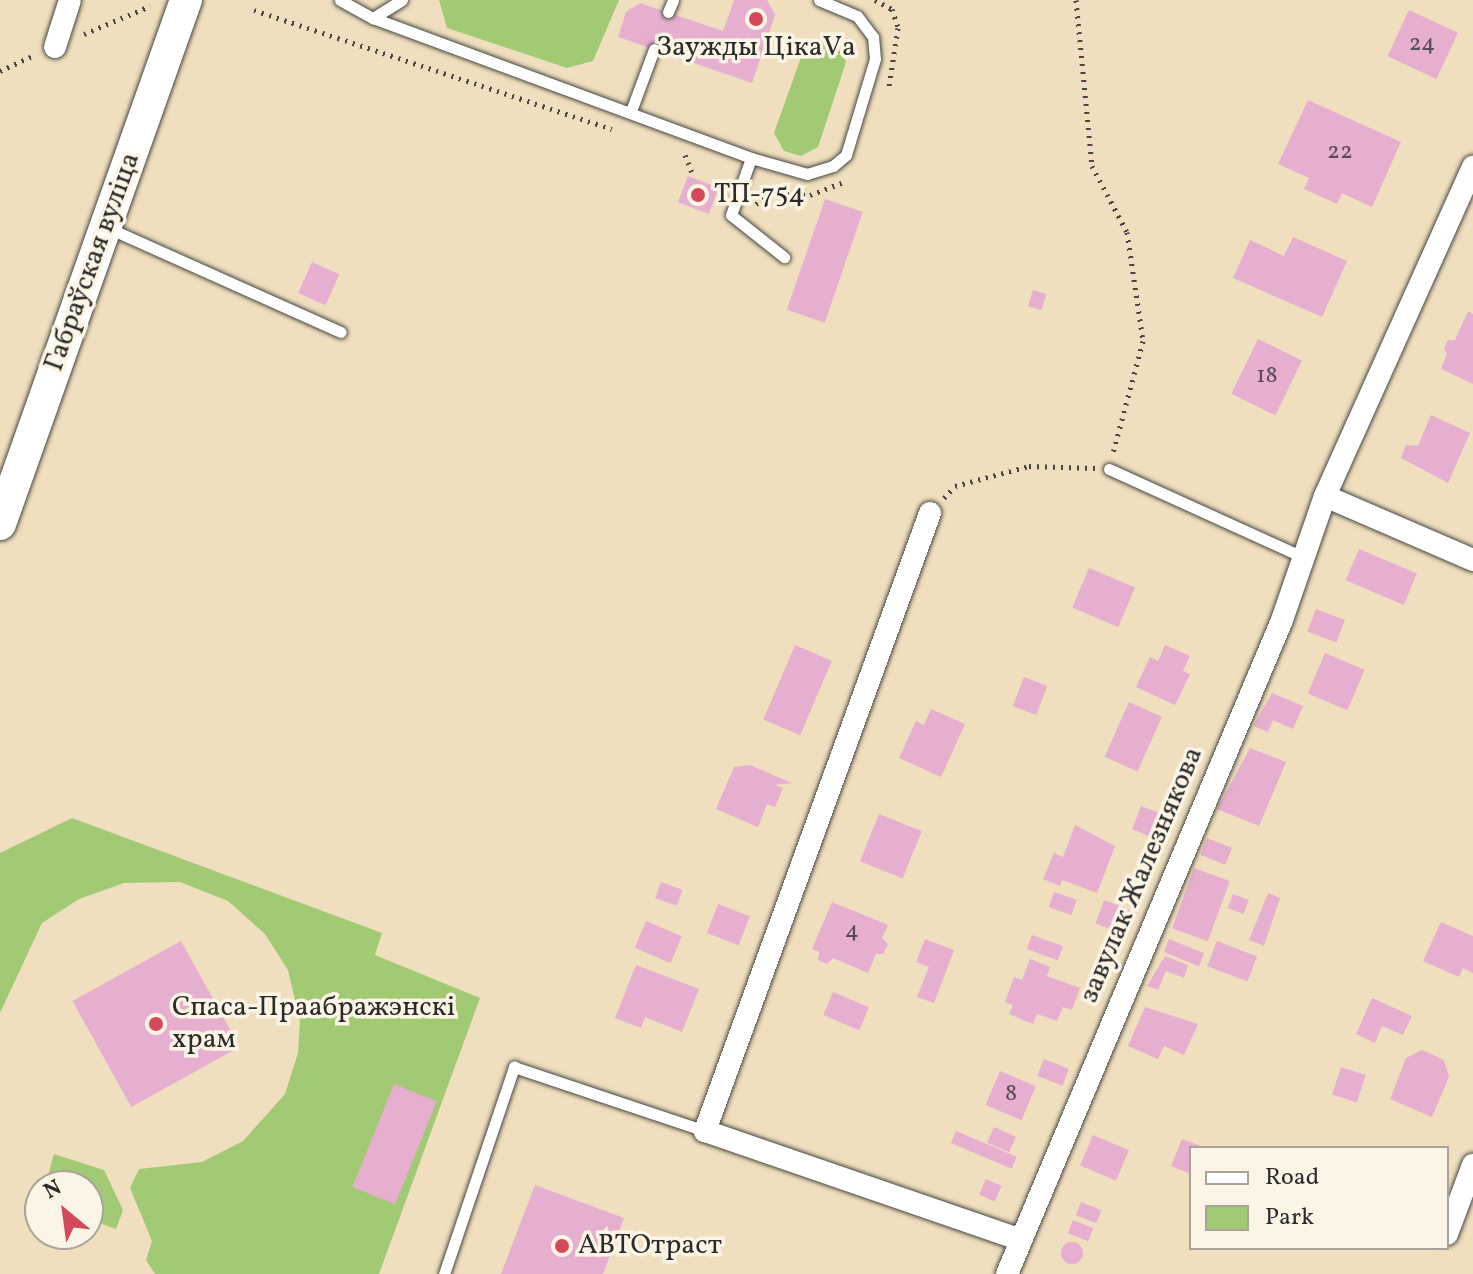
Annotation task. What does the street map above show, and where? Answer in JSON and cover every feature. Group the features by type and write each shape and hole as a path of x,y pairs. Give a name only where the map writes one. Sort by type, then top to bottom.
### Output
{"main road":[{"name":"Габраўская вуліца","path":"0,524 186,0"}],"street":[{"path":"55,47 70,0"},
{"name":"завулак Жалезнякова","path":"1007,1274 1282,620 1301,556 1325,496 1473,167"},
{"path":"1325,496 1473,560"},
{"path":"930,513 705,1131 1021,1240"},
{"path":"1449,1229 1473,1165"}],"lane":[{"path":"340,0 373,18 751,158 807,174 833,166 846,155 875,59 873,37 857,16 819,0"},
{"path":"373,18 402,0"},
{"path":"668,12 673,0"},
{"path":"631,111 654,49"},
{"path":"751,158 731,215 784,257"},
{"path":"106,227 341,332"},
{"path":"1109,469 1301,556"},
{"path":"444,1274 514,1067 705,1131"}],"path":[{"path":"930,513 955,486 1029,466 1109,469 1143,341 1127,232 1092,166 1076,0"},
{"path":"0,71 150,6"},
{"path":"254,10 617,131"},
{"path":"679,150 692,172"}],"green space":[{"path":"439,0 619,0 593,61 567,68 447,28"},
{"path":"820,42 837,46 846,62 818,147 801,156 784,151 774,133 804,49"},
{"path":"72,818 382,933 375,955 480,998 379,1274 155,1274 146,1260 152,1241 130,1188 139,1169 202,1162 243,1141 285,1094 298,1053 300,1021 288,970 265,934 228,901 180,882 124,883 79,899 42,923 0,1013 0,853"},
{"path":"54,1154 104,1170 50,1170"},
{"path":"104,1170 123,1210 116,1229 104,1225"}],"building":[{"path":"734,0 767,0 775,15 752,83 618,37 626,12 640,3 723,31"},
{"path":"1409,10 1458,33 1436,79 1387,56"},
{"path":"1308,100 1401,142 1372,207 1342,193 1337,204 1304,189 1309,178 1278,164"},
{"name":"ТП-754","path":"688,176 719,188 709,214 678,202"},
{"path":"825,199 863,212 825,323 787,310"},
{"path":"1293,237 1347,261 1322,317 1233,278 1250,240 1284,256"},
{"path":"312,262 339,274 326,305 298,293"},
{"path":"1033,290 1046,294 1041,310 1028,306"},
{"path":"1468,311 1473,314 1473,384 1441,369 1448,340 1455,340"},
{"path":"1258,339 1302,360 1275,415 1231,394"},
{"path":"1431,415 1470,433 1448,483 1401,458 1406,445 1418,446"},
{"path":"1359,549 1417,574 1404,605 1346,580"},
{"path":"1089,568 1135,588 1118,627 1072,608"},
{"path":"1316,609 1345,620 1336,643 1307,631"},
{"path":"795,645 832,661 800,735 763,720"},
{"path":"1165,645 1190,656 1183,671 1190,674 1175,705 1136,687 1150,657 1158,661"},
{"path":"1325,653 1365,670 1347,710 1308,694"},
{"path":"1024,677 1047,686 1036,715 1013,706"},
{"path":"1272,693 1303,706 1293,729 1273,720 1268,732 1253,726"},
{"path":"1129,702 1162,717 1137,771 1105,757"},
{"path":"931,709 965,724 941,777 899,758 916,721 924,725"},
{"path":"1250,748 1286,762 1259,826 1217,809"},
{"path":"750,765 792,783 775,785 783,788 775,807 767,804 758,827 716,809 734,767"},
{"path":"1141,806 1170,817 1161,840 1132,829"},
{"path":"879,814 922,831 903,879 860,861"},
{"path":"1075,825 1115,846 1097,893 1062,880 1060,886 1043,879 1054,853 1063,857"},
{"path":"1207,838 1232,848 1225,865 1200,855"},
{"path":"1194,868 1230,881 1208,941 1172,928"},
{"path":"661,882 683,890 677,906 655,898"},
{"path":"1054,892 1077,900 1071,915 1049,907"},
{"path":"1268,893 1280,898 1264,946 1249,940"},
{"path":"1233,894 1249,900 1243,914 1228,908"},
{"path":"1104,900 1137,912 1128,935 1095,923"},
{"path":"832,902 888,925 882,938 888,944 883,954 876,954 868,973 833,958 827,964 818,960 819,952 812,949"},
{"path":"718,904 750,916 739,945 707,933"},
{"path":"646,921 682,936 671,963 635,948"},
{"path":"1441,922 1473,936 1473,973 1463,968 1459,977 1423,961"},
{"path":"1032,935 1063,946 1058,960 1027,949"},
{"path":"925,939 954,950 934,1003 917,997 929,967 916,962"},
{"path":"1169,939 1204,953 1199,966 1164,952"},
{"name":"Спаса-Праабражэнскі храм","path":"181,941 240,1047 131,1107 73,1001"},
{"path":"1217,941 1257,956 1247,982 1207,966"},
{"path":"1165,956 1188,965 1184,978 1166,971 1158,990 1147,986"},
{"path":"1030,959 1050,967 1047,976 1080,988 1072,1010 1063,1007 1057,1021 1037,1014 1033,1024 1009,1014 1013,1005 1005,1002 1014,977 1022,980"},
{"path":"636,965 699,989 682,1032 645,1017 641,1028 615,1018"},
{"path":"833,992 869,1007 859,1030 823,1015"},
{"path":"1372,998 1412,1016 1403,1035 1382,1026 1375,1043 1356,1034"},
{"path":"1145,1007 1198,1024 1184,1055 1164,1046 1158,1059 1128,1046"},
{"path":"1422,1050 1444,1060 1449,1077 1432,1117 1390,1099 1406,1058"},
{"path":"1044,1059 1069,1069 1062,1086 1037,1076"},
{"path":"1341,1067 1366,1075 1357,1103 1332,1095"},
{"path":"1000,1071 1036,1086 1021,1120 986,1105"},
{"path":"394,1084 437,1101 395,1204 352,1187"},
{"path":"994,1127 1016,1137 1009,1152 987,1143"},
{"path":"956,1131 1017,1157 1012,1169 951,1143"},
{"path":"1093,1135 1129,1150 1116,1181 1080,1165"},
{"path":"1182,1139 1201,1146 1189,1146 1189,1173 1171,1166"},
{"path":"986,1179 1002,1186 995,1201 979,1195"},
{"name":"АВТОтраст","path":"535,1185 624,1218 603,1274 501,1274"},
{"path":"1081,1202 1101,1210 1096,1223 1076,1215"},
{"path":"1073,1220 1093,1228 1088,1241 1068,1233"},
{"path":"1072,1242 1080,1245 1083,1253 1080,1261 1072,1264 1064,1261 1061,1253 1064,1245"}],"place":[{"name":"Заужды ЦікаVа","path":"756,19"},
{"name":"ТП-754","path":"698,195"},
{"name":"Спаса-Праабражэнскі храм","path":"156,1024"},
{"name":"АВТОтраст","path":"562,1246"}]}
